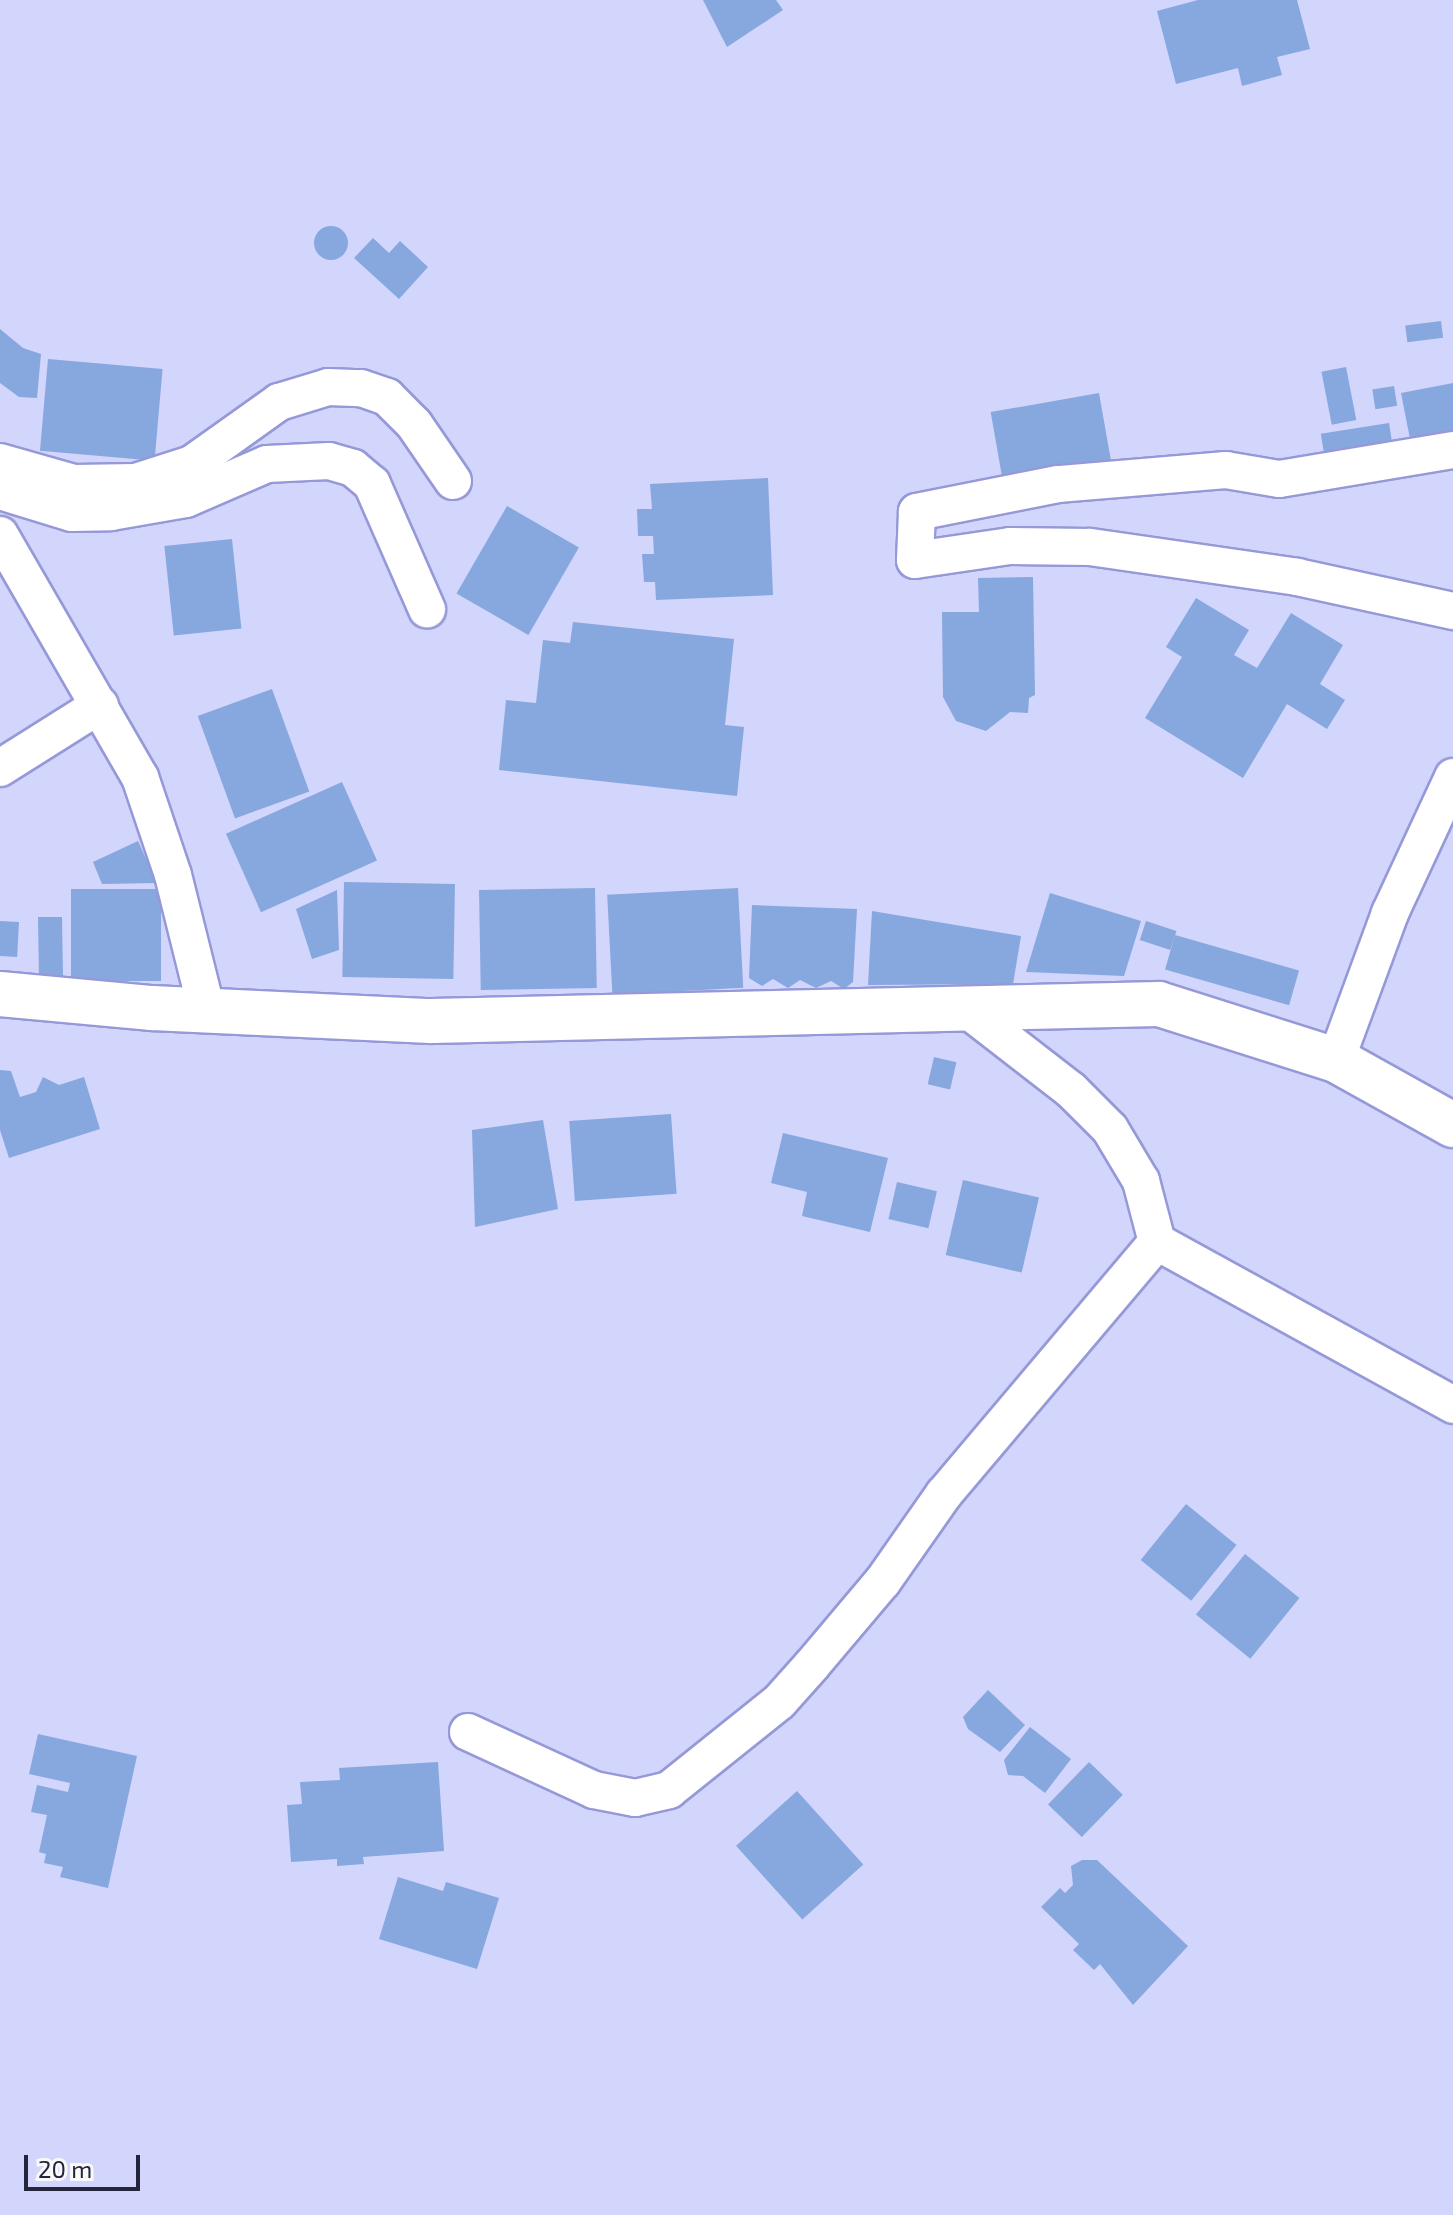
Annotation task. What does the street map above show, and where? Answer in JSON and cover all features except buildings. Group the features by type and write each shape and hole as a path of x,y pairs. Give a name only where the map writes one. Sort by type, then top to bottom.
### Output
{"main road":[{"path":"0,994 207,1011 542,1021 969,1011 1099,1002 1159,1004 1336,1060 1453,1125"}],"street":[{"path":"0,462 74,483 136,482 192,464 279,402 328,387 361,388 387,397 414,424 453,481"},
{"path":"1453,450 1279,479 1226,470 1058,484 917,512 915,560 1010,546 1090,547 1297,577 1453,611"},
{"path":"0,491 72,513 122,511 186,499 267,464 329,461 353,468 372,484 427,609"},
{"path":"0,535 140,777 173,875 207,1011"},
{"path":"0,768 100,705"},
{"path":"1336,1060 1390,913 1453,777"},
{"path":"969,1011 1071,1090 1110,1129 1141,1181 1157,1242 1453,1405"},
{"path":"468,1732 594,1790 647,1798 682,1781 779,1702 849,1624 944,1494 1157,1242"}]}
